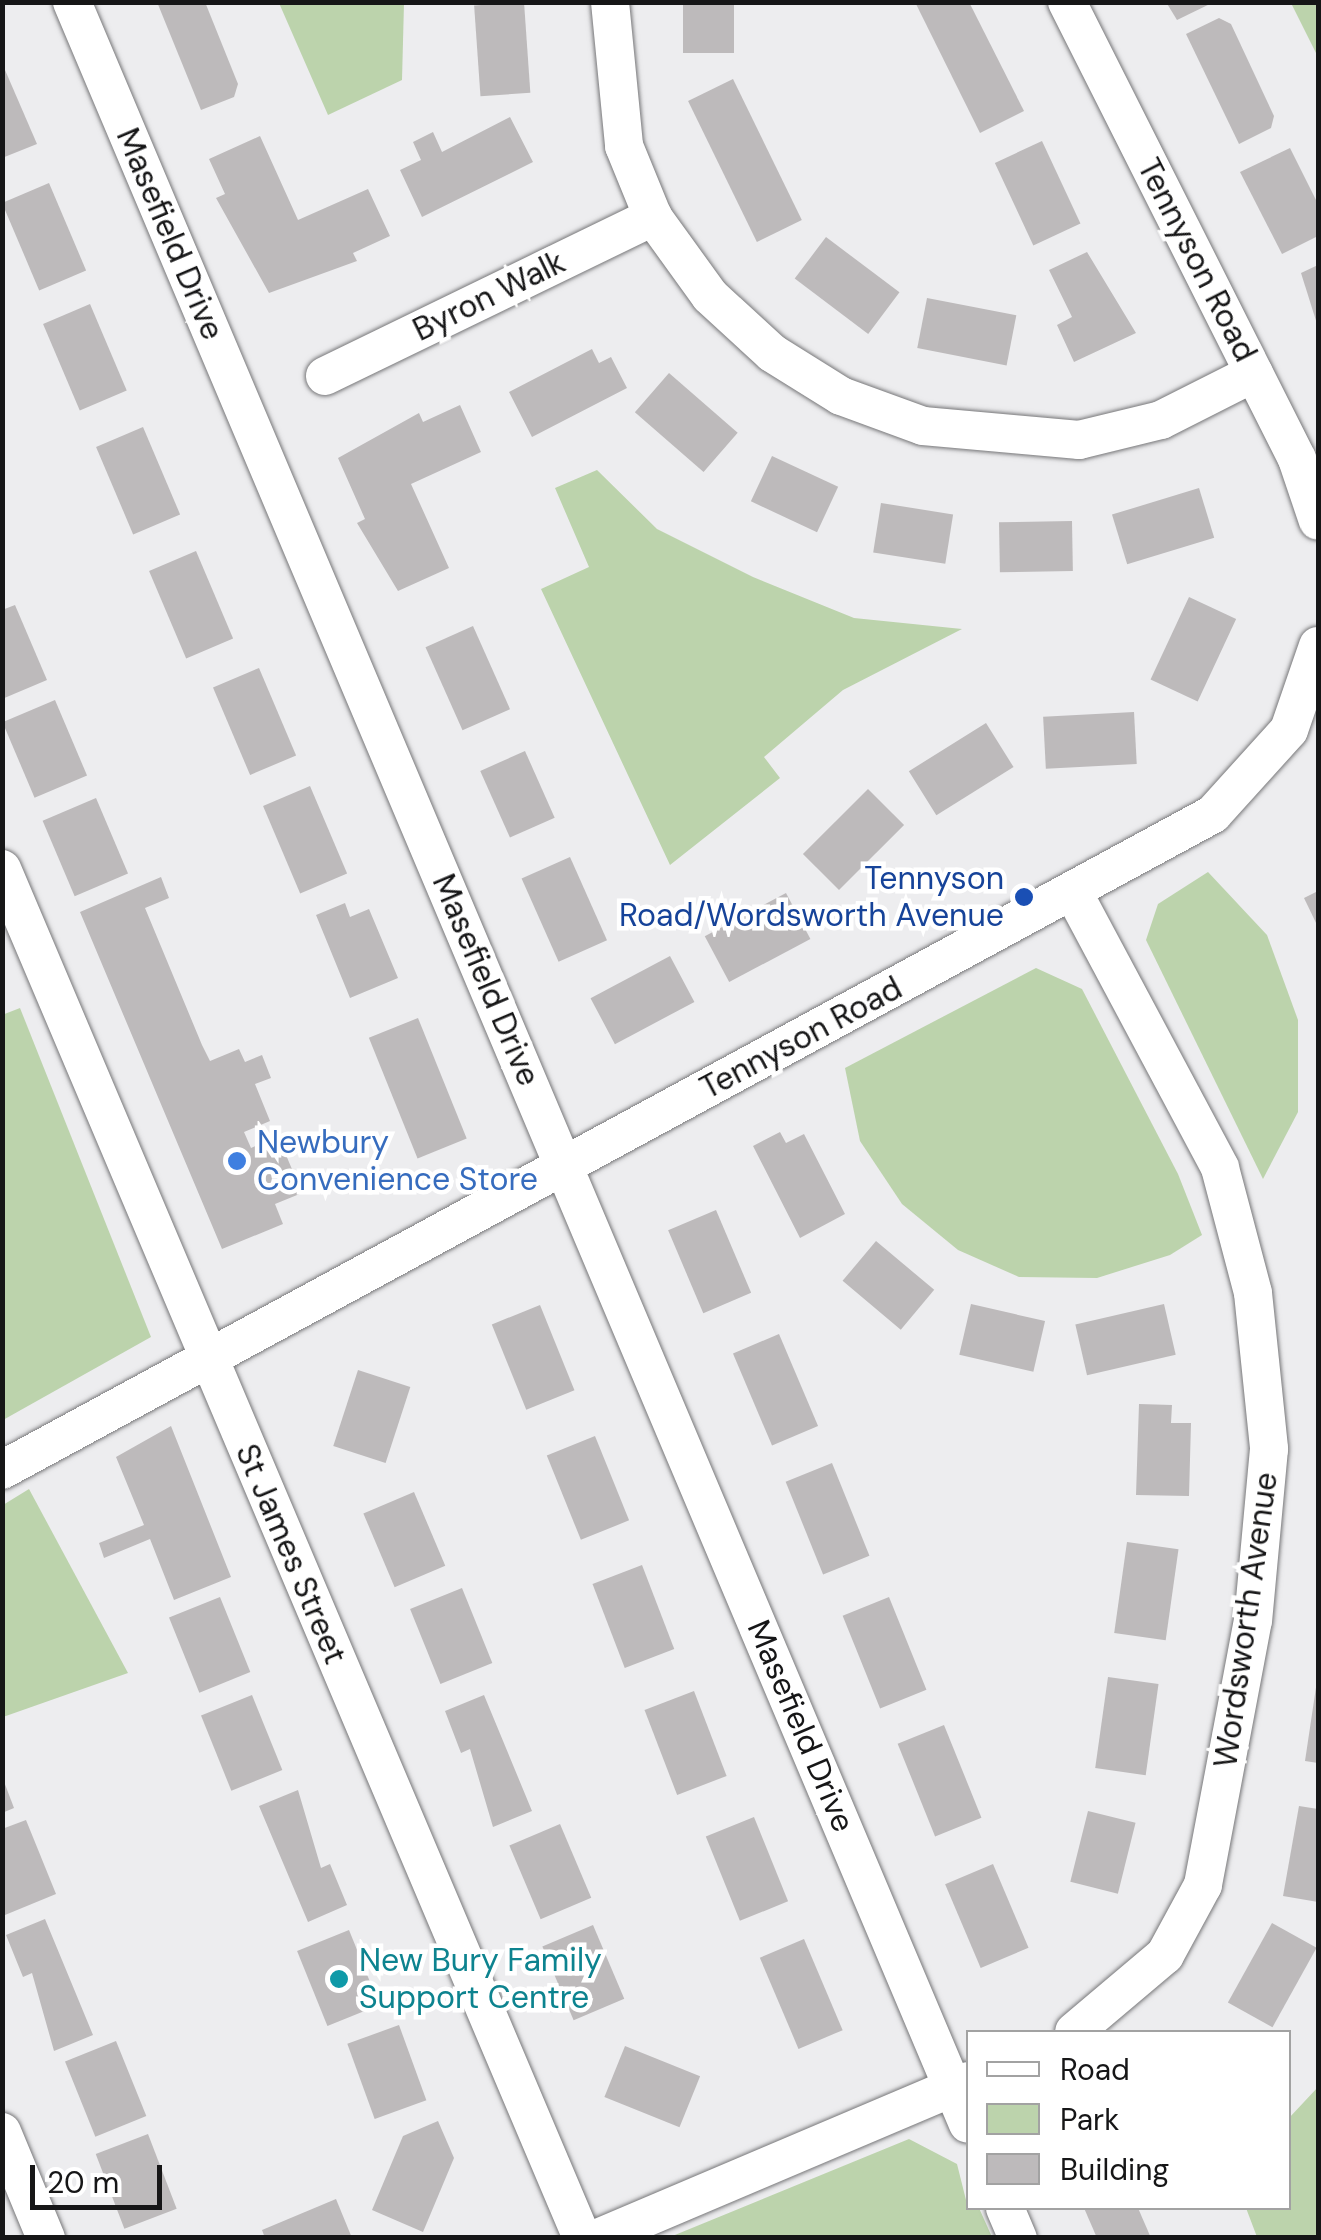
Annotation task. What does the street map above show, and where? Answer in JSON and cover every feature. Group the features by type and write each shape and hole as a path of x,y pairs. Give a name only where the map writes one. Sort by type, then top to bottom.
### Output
{"street":[{"name":"Masefield Drive","path":"72,2 564,1164 961,2085 966,2113"},
{"path":"610,2 624,146 652,216 710,296 772,353 841,396 923,426 1080,440 1161,420 1254,374"},
{"name":"Tennyson Road","path":"1067,2 1254,374 1318,521"},
{"name":"Byron Walk","path":"325,376 652,216"},
{"name":"Tennyson Road","path":"2,1470 564,1164 1074,894 1247,787 1289,730 1318,646"},
{"name":"St James Street","path":"2,869 582,2238"},
{"name":"Wordsworth Avenue","path":"1074,894 1220,1168 1254,1293 1269,1449 1252,1620 1203,1885 1165,1955 1076,2030"},
{"path":"598,2238 961,2085"},
{"path":"2,2132 46,2238"},
{"path":"1006,2210 1018,2238"}],"green space":[{"path":"279,3 404,3 402,80 328,115"},
{"path":"1291,3 1318,3 1318,57"},
{"path":"597,470 657,529 753,577 854,618 962,629 843,690 764,757 780,778 670,865 541,589 589,567 555,488"},
{"path":"1208,872 1267,935 1298,1020 1298,1112 1263,1179 1146,940 1158,904"},
{"path":"1036,968 1082,989 1178,1174 1202,1235 1170,1255 1097,1278 1019,1277 958,1250 902,1204 860,1141 845,1068"},
{"path":"20,1008 151,1337 3,1420 2,1015"},
{"path":"29,1489 128,1673 3,1717 3,1505"},
{"path":"1318,2087 1318,2237 1257,2237 1247,2210 1291,2210 1291,2116"},
{"path":"909,2139 957,2164 966,2210 980,2210 992,2237 670,2237"}],"building":[{"path":"157,2 205,2 238,84 234,97 201,110"},
{"path":"524,2 530,93 480,96 474,5"},
{"path":"683,2 734,2 734,53 683,53"},
{"path":"915,2 969,2 1024,111 980,133"},
{"path":"1166,2 1214,2 1177,20"},
{"path":"1219,18 1231,24 1274,116 1271,128 1239,144 1186,34"},
{"path":"2,63 37,144 2,158"},
{"path":"733,79 802,220 757,242 688,101"},
{"path":"510,117 533,162 422,217 400,170 421,160 413,142 433,132 442,152"},
{"path":"260,136 298,220 368,189 390,236 353,253 357,261 269,293 216,198 225,194 209,159"},
{"path":"1042,141 1080,223 1033,245 995,163"},
{"path":"1290,148 1318,204 1318,236 1282,254 1240,172"},
{"path":"49,183 86,270 39,290 2,203"},
{"path":"826,237 899,292 868,334 795,279"},
{"path":"1087,252 1136,333 1074,362 1057,325 1072,317 1049,270"},
{"path":"1318,265 1318,327 1301,273"},
{"path":"927,298 1016,315 1007,365 917,348"},
{"path":"90,304 127,391 80,410 43,324"},
{"path":"592,349 599,363 611,357 627,388 532,437 509,392"},
{"path":"669,373 738,433 704,472 635,412"},
{"path":"460,405 481,452 411,484 449,568 398,591 357,523 365,519 338,458 419,413 423,422"},
{"path":"143,427 180,514 133,534 96,447"},
{"path":"772,456 838,487 817,532 751,501"},
{"path":"1199,488 1214,538 1127,564 1112,515"},
{"path":"881,503 953,514 945,564 873,552"},
{"path":"1072,521 1073,571 1000,572 999,522"},
{"path":"196,551 233,638 186,658 149,571"},
{"path":"1189,597 1236,619 1198,701 1151,679"},
{"path":"15,605 47,680 2,699 2,610"},
{"path":"473,626 510,709 463,730 425,647"},
{"path":"259,668 296,755 250,775 213,688"},
{"path":"55,700 87,775 35,798 3,722"},
{"path":"1134,712 1137,764 1046,769 1043,717"},
{"path":"986,723 1014,767 936,815 909,771"},
{"path":"525,751 555,818 510,838 480,771"},
{"path":"310,786 347,873 300,893 263,806"},
{"path":"868,789 904,825 839,890 803,854"},
{"path":"96,798 128,873 75,896 43,821"},
{"path":"570,857 607,940 559,962 522,879"},
{"path":"161,877 169,898 145,908 202,1045 210,1061 239,1049 245,1062 262,1055 271,1078 255,1084 270,1121 244,1132 251,1148 278,1136 302,1193 275,1204 283,1224 222,1249 80,912"},
{"path":"1318,891 1318,927 1304,898"},
{"path":"786,893 810,939 729,982 705,936"},
{"path":"345,903 350,917 369,909 398,978 350,998 316,915"},
{"path":"670,956 694,1002 615,1044 591,998"},
{"path":"418,1018 467,1139 418,1158 369,1038"},
{"path":"780,1132 786,1143 804,1134 845,1214 800,1238 753,1146"},
{"path":"716,1210 751,1293 703,1313 668,1230"},
{"path":"876,1241 934,1290 901,1330 843,1281"},
{"path":"971,1304 1045,1321 1033,1372 959,1355"},
{"path":"1164,1304 1176,1355 1087,1375 1075,1324"},
{"path":"540,1305 574,1390 526,1410 492,1324"},
{"path":"779,1334 818,1426 772,1446 733,1354"},
{"path":"358,1370 410,1387 386,1463 333,1446"},
{"path":"1139,1404 1172,1405 1171,1423 1191,1423 1189,1496 1136,1495"},
{"path":"171,1426 231,1577 174,1600 150,1539 104,1558 99,1543 144,1525 116,1457"},
{"path":"595,1436 629,1520 581,1540 547,1455"},
{"path":"832,1463 869,1556 823,1574 786,1482"},
{"path":"414,1492 445,1566 395,1587 363,1513"},
{"path":"1127,1542 1178,1549 1166,1640 1114,1633"},
{"path":"642,1565 674,1649 625,1668 593,1584"},
{"path":"462,1588 492,1663 440,1684 410,1609"},
{"path":"220,1597 250,1672 199,1693 169,1618"},
{"path":"889,1597 926,1690 880,1708 843,1616"},
{"path":"1318,1674 1318,1763 1305,1761"},
{"path":"1108,1677 1159,1684 1146,1775 1095,1768"},
{"path":"694,1691 727,1776 677,1795 645,1710"},
{"path":"252,1695 282,1770 231,1791 201,1716"},
{"path":"484,1695 532,1811 493,1827 470,1749 461,1753 445,1711"},
{"path":"944,1725 981,1818 935,1836 898,1744"},
{"path":"2,1780 14,1808 2,1813"},
{"path":"298,1790 321,1868 330,1864 347,1905 308,1922 259,1806"},
{"path":"1299,1806 1318,1809 1318,1902 1283,1896"},
{"path":"1088,1811 1136,1823 1118,1894 1070,1882"},
{"path":"754,1817 788,1901 740,1921 706,1836"},
{"path":"26,1820 56,1894 5,1915 2,1829"},
{"path":"560,1824 591,1898 541,1919 509,1845"},
{"path":"993,1864 1029,1948 981,1968 945,1884"},
{"path":"45,1919 93,2035 54,2051 32,1973 23,1977 6,1935"},
{"path":"1272,1923 1317,1948 1272,2027 1228,2003"},
{"path":"593,1925 624,1999 574,2020 542,1946"},
{"name":"New Bury Family Support Centre","path":"349,1930 379,2005 327,2026 297,1951"},
{"path":"804,1939 843,2030 798,2049 760,1958"},
{"path":"399,2025 426,2100 375,2119 347,2044"},
{"path":"116,2041 146,2116 95,2137 65,2062"},
{"path":"625,2046 700,2076 679,2127 604,2097"},
{"path":"438,2121 454,2158 423,2232 372,2210 403,2136"},
{"path":"148,2134 177,2209 124,2229 96,2154"},
{"path":"336,2199 352,2238 265,2238 262,2230"},
{"path":"1085,2210 1139,2210 1151,2238 1097,2238"}],"place":[{"name":"Tennyson Road/Wordsworth Avenue","path":"1024,897"},
{"name":"Newbury Convenience Store","path":"237,1161"},
{"name":"New Bury Family Support Centre","path":"339,1979"}]}
